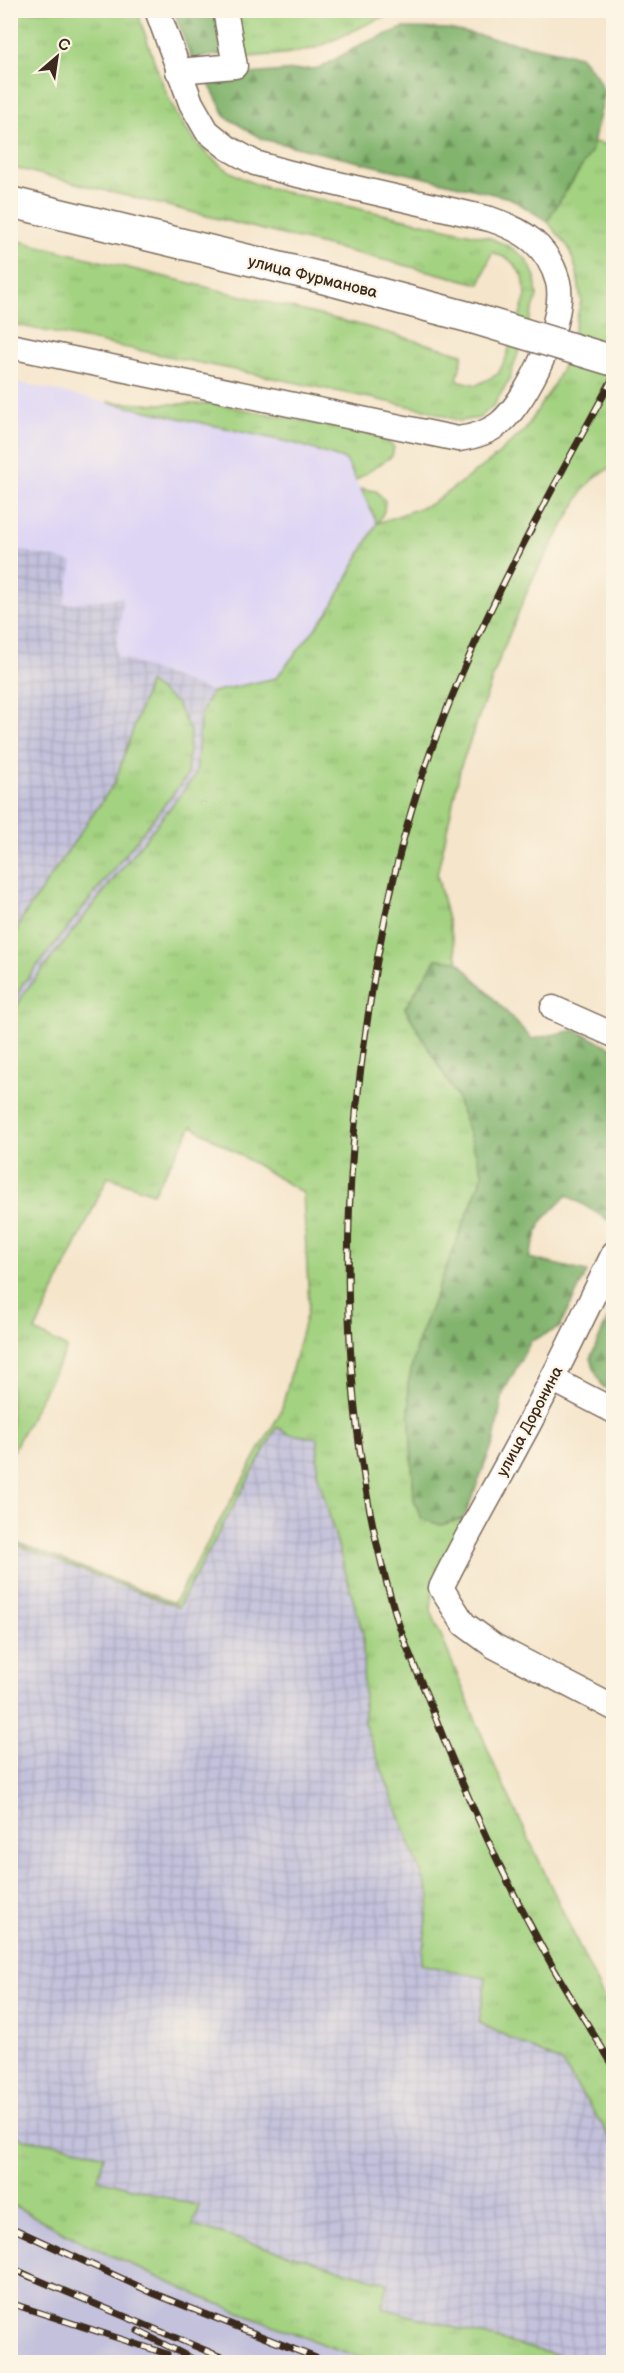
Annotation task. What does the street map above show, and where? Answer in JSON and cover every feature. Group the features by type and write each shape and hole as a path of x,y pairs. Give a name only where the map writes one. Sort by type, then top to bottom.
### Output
{"main road":[{"name":"улица Фурманова","path":"10,202 311,275 472,318 614,361"}],"street":[{"path":"10,346 458,439 476,436 500,424 514,409 553,335 558,311 559,284 550,261 532,239 515,228 490,219 255,163 228,148 207,131 191,103 157,10"},
{"path":"178,71 235,66 225,10"},
{"path":"10,193 43,210"},
{"path":"553,1008 614,1035"},
{"name":"улица Доронина","path":"614,1253 519,1443 472,1525 441,1588 464,1624 494,1646 614,1708"},
{"path":"552,1379 614,1411"}],"shaded area":[{"path":"11,381 297,444 346,460 377,523 329,611 276,678 212,692 116,656 63,604 72,562 11,548"},
{"path":"11,548 73,562 64,604 123,597 116,656 212,692 201,713 196,775 24,993 11,1020"},
{"path":"277,1427 290,1434 318,1438 317,1472 363,1634 364,1724 430,1896 421,1964 486,1978 479,2023 562,2063 613,2142 613,2362 577,2362 382,2308 388,2283 193,2226 199,2206 98,2179 104,2156 75,2147 24,2139 11,2133 10,1543 178,1607"},
{"path":"10,2204 82,2242 330,2347 378,2362 11,2362"}],"green space":[{"path":"11,11 137,11 164,88 175,112 206,153 227,170 253,183 284,192 490,238 510,247 527,260 535,277 537,297 509,380 494,405 479,418 459,421 428,410 11,324 11,239 360,325 463,354 457,380 477,385 498,374 506,358 526,296 523,276 510,260 492,252 480,284 11,167"},
{"path":"174,11 218,11 226,54 191,58"},
{"path":"233,11 412,11 385,17 311,49 241,58"},
{"path":"403,28 448,29 580,56 596,75 605,93 591,152 547,221 510,198 262,139 226,117 208,82 237,75 320,68 362,44"},
{"path":"594,142 613,146 613,466 595,477 584,489 532,580 502,652 461,766 437,875 458,961 436,959 405,1008 456,1095 483,1174 418,1340 408,1384 414,1501 422,1519 441,1525 464,1518 433,1584 431,1611 495,1767 613,2018 613,2142 562,2063 479,2023 486,1978 421,1964 430,1896 364,1723 363,1634 317,1472 318,1438 289,1434 277,1427 178,1607 11,1543 11,1540 174,1603 281,1411 309,1305 303,1193 192,1126 153,1193 108,1177 35,1331 67,1348 11,1455 11,1020 24,993 196,775 201,713 212,692 276,678 329,611 377,523 361,489 376,491 385,501 384,511 378,523 431,504 493,459 525,430 553,386 568,356 581,301 577,272 569,248 547,221 591,152"},
{"path":"107,402 217,404 381,436 394,447 392,456 356,480 346,460 297,444"},
{"path":"149,683 177,704 190,731 187,776 22,985 11,1006 11,949 21,920 115,782"},
{"path":"436,959 458,961 532,1039 575,1030 613,1048 613,1210 608,1220 567,1195 541,1222 529,1258 587,1272 559,1328 531,1341 503,1393 494,1441 464,1518 441,1525 422,1519 414,1500 408,1384 418,1340 483,1174 456,1095 405,1008"},
{"path":"613,1307 614,1392 602,1386 590,1359"},
{"path":"10,2133 24,2139 75,2147 104,2156 98,2179 199,2206 193,2226 388,2283 382,2308 581,2362 378,2362 330,2347 201,2297 82,2242 11,2204"}],"railway":[{"path":"614,376 497,596 456,686 415,798 396,866 370,1003 353,1154 349,1232 349,1309 353,1387 362,1464 376,1539 398,1623 453,1761 496,1857 552,1966 614,2067"},
{"path":"10,2227 155,2294 326,2362"},
{"path":"10,2267 31,2277"},
{"path":"24,2274 233,2362"},
{"path":"10,2303 167,2354"},
{"path":"138,2331 199,2362"}]}
